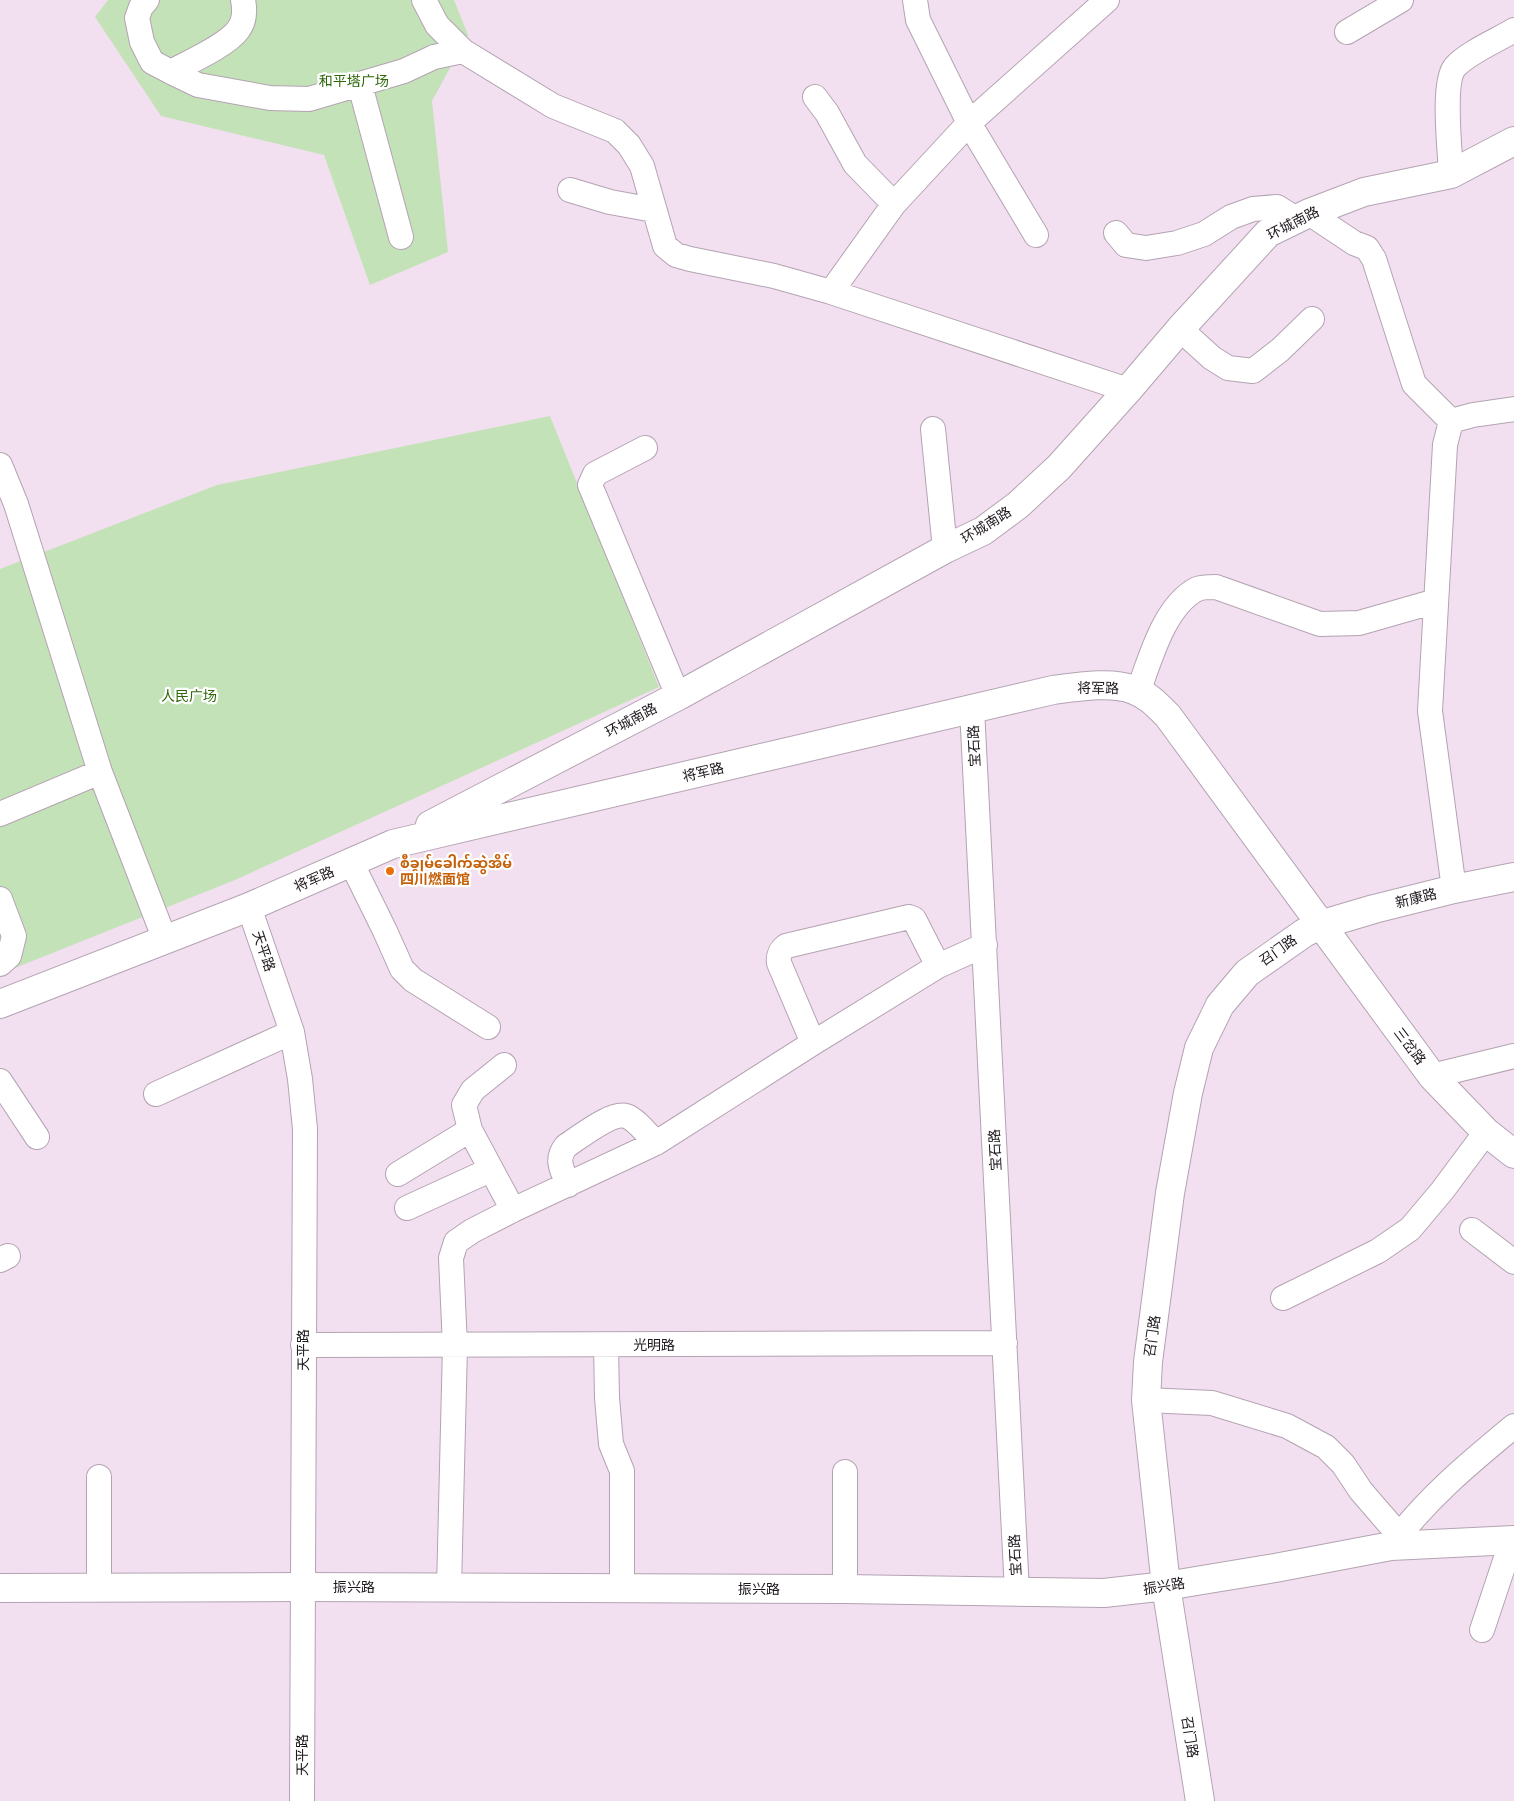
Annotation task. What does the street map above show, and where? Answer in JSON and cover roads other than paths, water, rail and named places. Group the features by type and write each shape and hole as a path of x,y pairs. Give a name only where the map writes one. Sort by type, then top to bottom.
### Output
{"main road":[{"name":"环城南路","path":"393,844 678,696 983,530 1018,505 1060,466 1180,328 1268,233 1303,216 1364,192 1451,174 1514,141"},
{"name":"将军路","path":"0,1004 249,907 393,844 1053,690 1083,686 1109,686 1134,690 1151,700 1168,716 1320,925"},
{"path":"542,767 546,792 551,799 562,805"},
{"name":"新康路","path":"1320,925 1454,888 1514,877"},
{"name":"三岔路","path":"1320,925 1432,1076 1486,1132 1514,1154"},
{"name":"召门路","path":"1200,1801 1166,1586 1146,1400 1148,1362 1170,1193 1188,1093 1199,1048 1220,1005 1247,973 1285,944 1320,925"},
{"name":"振兴路","path":"0,1588 844,1589 1104,1593 1166,1586 1275,1568 1395,1540 1513,1540"}],"street":[{"path":"148,0 141,7 137,18 142,42 152,62 198,85 270,98 309,99 404,71 434,57 463,51"},
{"path":"171,72 224,43 239,30 245,13 243,0"},
{"path":"424,0 437,25 463,51 553,106 615,131 629,146 642,166 665,246 676,255 774,276 831,292 1128,390"},
{"path":"915,0 918,20 969,123 1036,235"},
{"path":"831,292 894,204 969,123 1107,0"},
{"path":"1347,32 1401,0"},
{"path":"1451,174 1448,88 1454,68 1473,54 1514,30"},
{"path":"360,85 401,238"},
{"path":"815,97 827,113 856,164 894,204"},
{"path":"570,190 610,202 654,210"},
{"path":"1116,233 1126,246 1146,248 1176,243 1204,234 1231,217 1253,209 1276,208 1303,216 1367,248 1374,259 1414,384 1451,422"},
{"path":"1180,328 1212,358 1228,368 1252,371 1280,350 1312,319"},
{"path":"1451,422 1473,415 1514,409"},
{"path":"1451,422 1445,444 1430,711 1454,888"},
{"path":"933,429 945,549"},
{"path":"645,448 595,474 590,485 678,696"},
{"path":"0,465 16,504 100,772 165,940"},
{"path":"1138,692 1161,630 1183,601 1198,588 1216,587 1320,624 1359,623 1436,600"},
{"name":"宝石路","path":"972,709 1017,1592"},
{"path":"0,814 100,772"},
{"path":"350,862 402,969 412,980 488,1027"},
{"path":"0,899 14,936 9,956 0,964"},
{"name":"天平路","path":"249,907 292,1032 300,1079 305,1129 302,1801"},
{"path":"813,1043 779,963 778,957 786,946 909,917 914,919 938,966"},
{"path":"449,1588 455,1346 451,1258 456,1242 472,1231 513,1210 656,1143 938,966 985,945"},
{"path":"156,1094 292,1032"},
{"path":"1432,1076 1514,1056"},
{"path":"504,1065 472,1090 464,1105 470,1130 513,1210"},
{"path":"0,1082 37,1137"},
{"path":"568,1185 559,1160 561,1152 566,1146 612,1117 627,1116 656,1143"},
{"path":"398,1174 470,1130"},
{"path":"1283,1298 1378,1251 1410,1228 1442,1192 1486,1132"},
{"path":"406,1208 490,1170"},
{"path":"1472,1230 1514,1262"},
{"name":"光明路","path":"303,1346 1005,1343"},
{"path":"606,1345 607,1398 611,1444 622,1471 622,1588"},
{"path":"1146,1400 1212,1403 1287,1426 1326,1447 1343,1464 1395,1540 1429,1500 1514,1426"},
{"path":"844,1589 845,1472"},
{"path":"98,1477 99,1588"},
{"path":"1482,1630 1513,1540"}],"place":[{"name":"စီချွမ်ခေါက်ဆွဲအိမ် 四川燃面馆","path":"390,871"}],"park label":[{"name":"和平塔广场","path":"354,81"},
{"name":"人民广场","path":"189,696"}]}
